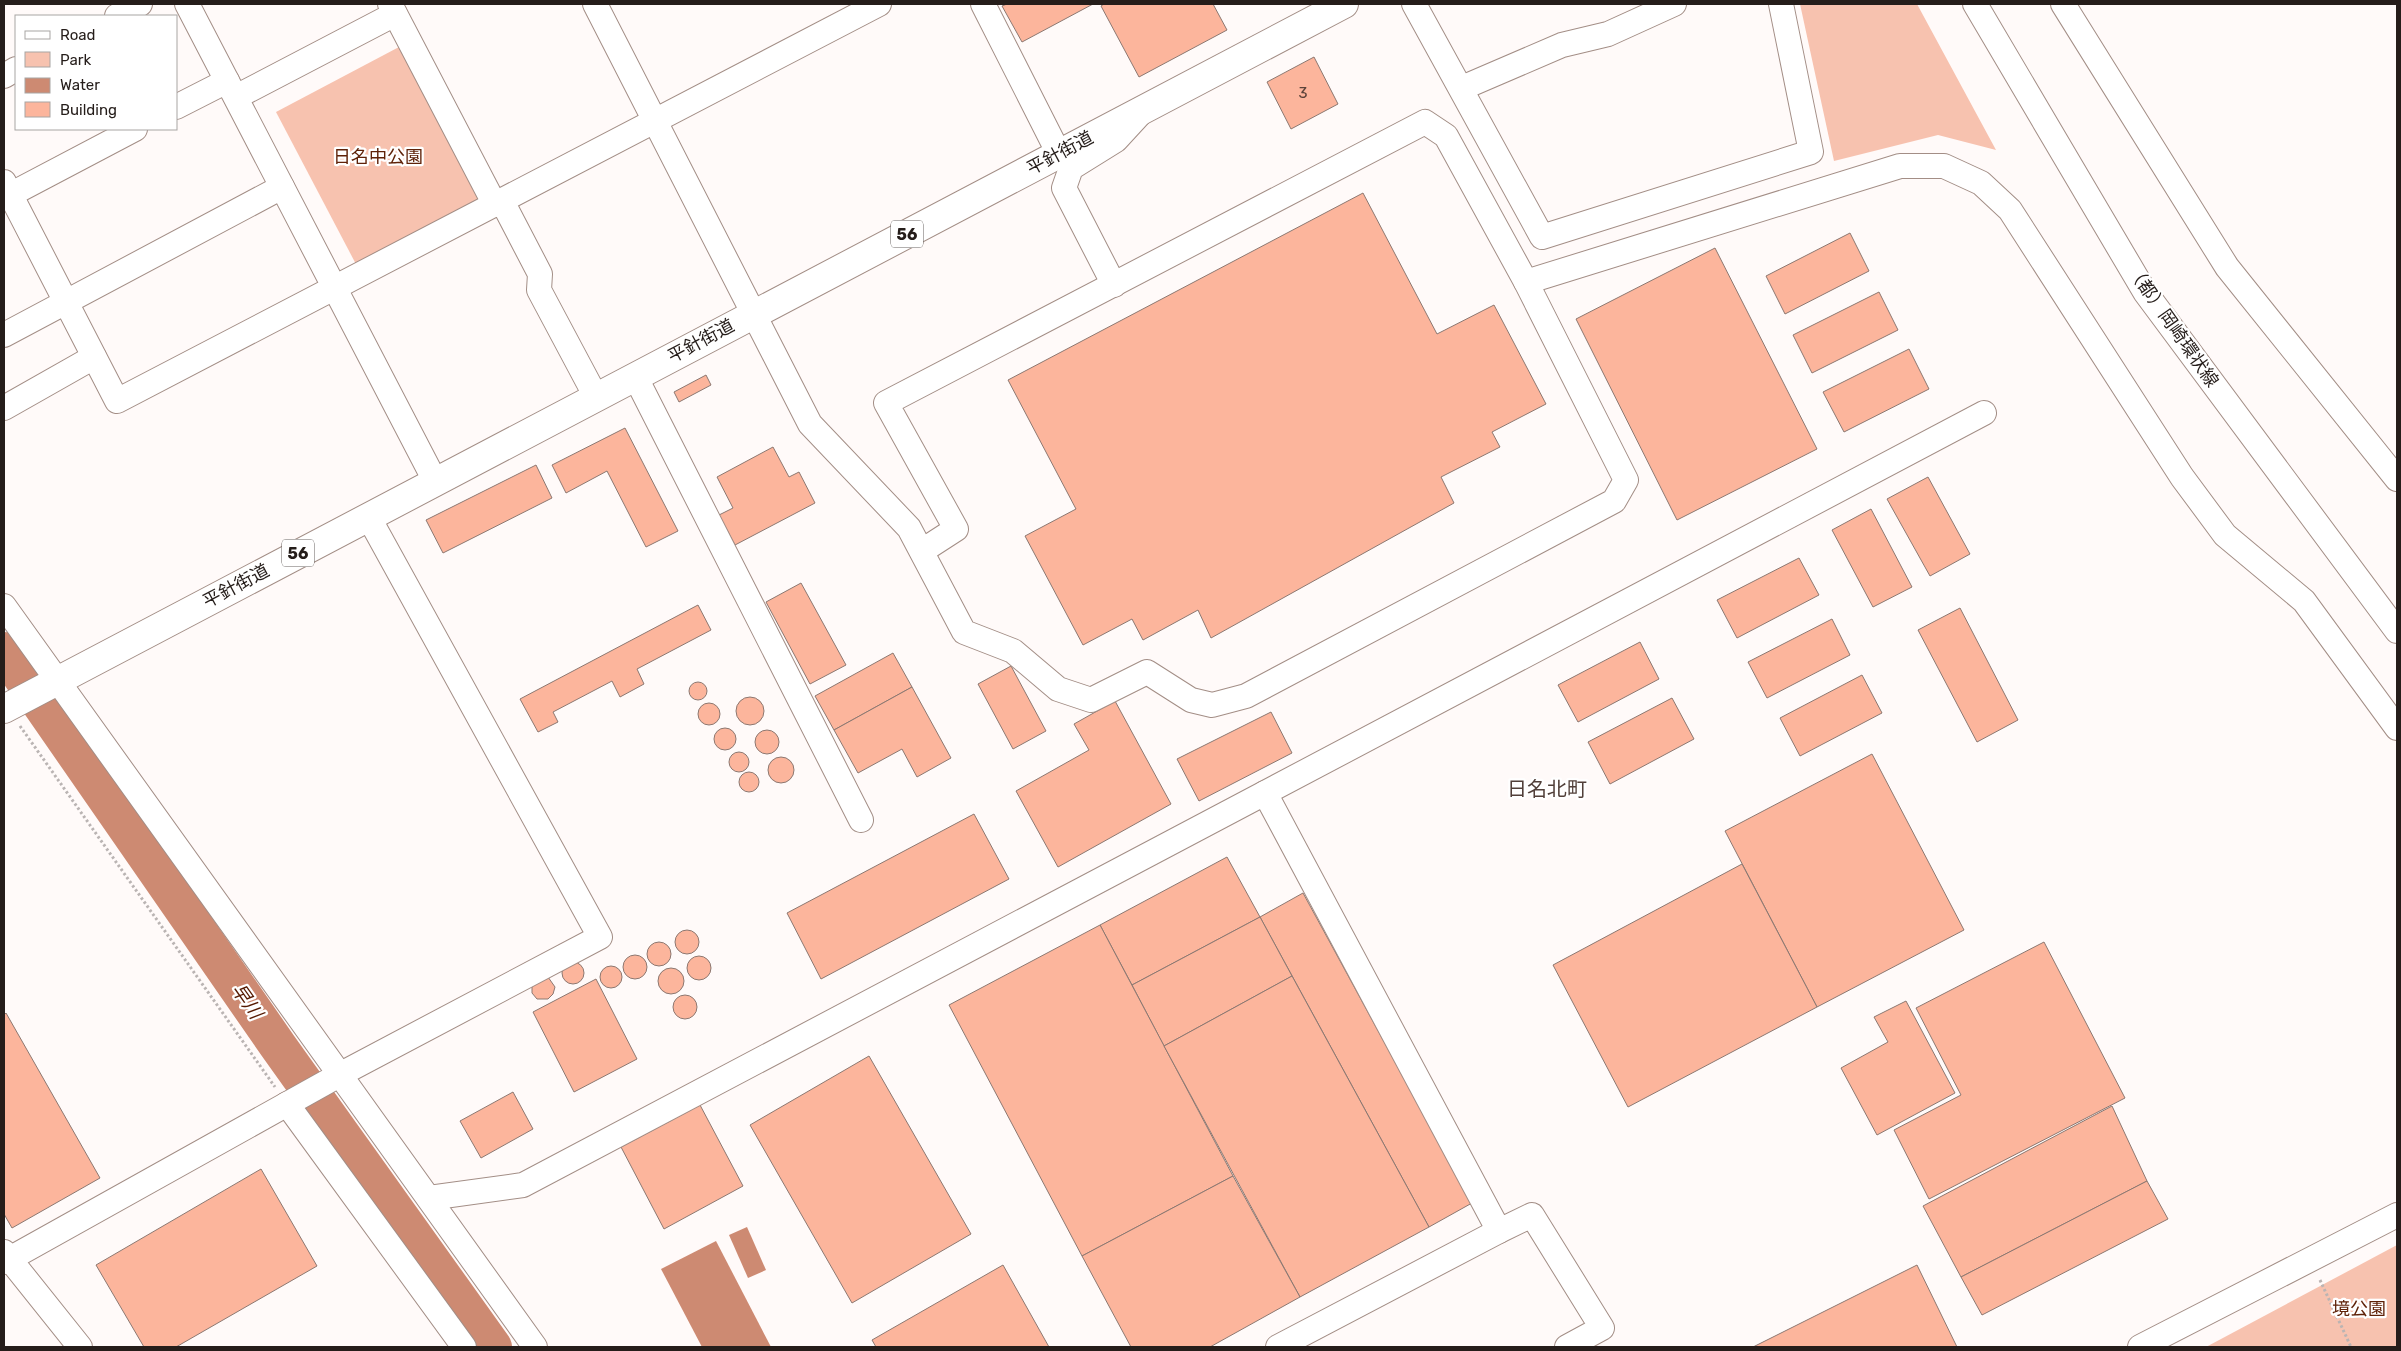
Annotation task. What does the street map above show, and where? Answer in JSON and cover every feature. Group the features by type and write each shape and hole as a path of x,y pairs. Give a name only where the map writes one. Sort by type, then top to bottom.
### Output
{"main road":[{"name":"平針街道","path":"58,679 1344,4"},
{"name":"56","path":"5,706 58,679"}],"street":[{"path":"119,15 140,4"},
{"path":"187,4 435,481"},
{"path":"595,4 810,424 910,528 964,632 1013,650 1058,689 1091,700 1147,672 1191,700 1212,705 1246,696 1614,501 1626,480 1526,282 1446,136 1425,122 886,403 956,529 922,551"},
{"path":"133,130 6,192 117,401 880,4"},
{"path":"983,4 1059,154"},
{"path":"1414,4 1462,88 1542,237 1811,152 1781,4"},
{"path":"1462,88 1562,45 1608,34 1674,4"},
{"name":"（都）岡崎環状線","path":"1975,4 2145,292 2397,632"},
{"path":"2063,4 2227,267 2397,479"},
{"path":"178,106 231,89 392,9 498,203 540,274 539,290 596,397"},
{"path":"4,76 15,70"},
{"path":"1114,285 1064,188 1071,168 1116,140 1145,108"},
{"path":"1526,282 1900,166 1944,166 1981,183 2010,210 2182,476 2225,535 2304,600 2397,728"},
{"path":"4,335 282,187"},
{"path":"4,408 94,357"},
{"path":"635,376 861,820"},
{"path":"429,1198 523,1184 1984,413"},
{"path":"80,1347 5,1258 341,1074 600,937 368,516"},
{"path":"4,606 535,1347"},
{"path":"1265,793 1499,1231"},
{"path":"287,1104 464,1347"},
{"path":"1278,1347 1532,1215 1602,1328 1567,1347"},
{"path":"2140,1347 2397,1215"}],"path":[{"path":"5,706 287,1104"},
{"path":"2318,1275 2351,1347"}],"green space":[{"path":"1800,4 1917,4 1996,150 1938,135 1834,161"},
{"name":"日名中公園","path":"399,47 480,203 358,268 276,112"},
{"name":"境公園","path":"2397,1245 2397,1347 2206,1347"}],"water":[{"path":"747,1227 766,1270 748,1278 729,1235"},
{"path":"716,1241 771,1347 702,1347 661,1269"}],"building":[{"path":"1007,4 1093,4 1022,42 1002,6"},
{"path":"1104,4 1213,4 1227,30 1139,77 1101,6"},
{"path":"1314,57 1338,104 1291,129 1267,82"},
{"path":"1363,193 1437,334 1494,305 1546,404 1492,432 1500,447 1441,477 1454,503 1211,638 1198,610 1143,640 1132,619 1083,645 1025,536 1076,509 1008,380"},
{"path":"1850,233 1869,271 1785,314 1766,276"},
{"path":"1715,248 1817,449 1677,520 1576,319"},
{"path":"1879,292 1898,330 1812,373 1793,335"},
{"path":"1909,349 1929,389 1844,432 1823,392"},
{"path":"706,375 711,385 679,402 674,392"},
{"path":"625,428 678,531 646,547 607,471 566,493 552,465"},
{"path":"773,447 789,477 799,472 815,503 735,545 719,515 733,508 717,477"},
{"path":"536,465 552,498 443,553 426,520"},
{"path":"1928,477 1970,554 1930,576 1887,499"},
{"path":"1871,509 1912,587 1873,607 1832,530"},
{"path":"1799,558 1819,595 1737,638 1717,600"},
{"path":"801,583 846,665 810,684 766,602"},
{"path":"698,605 711,630 637,669 644,684 620,697 612,681 553,712 558,722 538,732 520,699"},
{"path":"1960,608 2018,720 1977,742 1918,630"},
{"path":"1832,619 1850,655 1767,698 1748,662"},
{"path":"1640,642 1659,679 1578,722 1558,685"},
{"path":"893,653 912,687 834,730 815,696"},
{"path":"1011,666 1046,731 1013,749 978,684"},
{"path":"1862,675 1882,713 1800,756 1780,718"},
{"path":"698,682 704,685 707,691 704,697 698,700 692,697 689,691 692,685"},
{"path":"912,687 951,758 917,777 902,749 858,773 834,730"},
{"path":"750,697 760,701 764,711 760,721 750,725 740,721 736,711 740,701"},
{"path":"1672,698 1694,739 1610,784 1588,742"},
{"path":"1115,701 1171,804 1058,867 1016,791 1089,750 1074,724"},
{"path":"709,703 717,706 720,714 717,722 709,725 701,722 698,714 701,706"},
{"path":"1271,712 1292,753 1199,801 1177,759"},
{"path":"725,728 733,731 736,739 733,747 725,750 717,747 714,739 717,731"},
{"path":"767,730 776,733 779,742 776,751 767,754 758,751 755,742 758,733"},
{"path":"739,752 746,755 749,762 746,769 739,772 732,769 729,762 732,755"},
{"path":"1872,754 1964,930 1817,1007 1725,831"},
{"path":"781,757 790,761 794,770 790,779 781,783 772,779 768,770 772,761"},
{"path":"749,772 756,775 759,782 756,789 749,792 742,789 739,782 742,775"},
{"path":"974,814 1009,879 821,979 787,913"},
{"path":"1227,857 1260,917 1132,985 1100,925"},
{"path":"1742,864 1817,1007 1628,1107 1553,965"},
{"path":"1303,893 1472,1203 1429,1227 1260,917"},
{"path":"1260,917 1292,976 1164,1046 1132,985"},
{"path":"1100,925 1233,1176 1082,1256 949,1005"},
{"path":"687,930 692,931 698,937 698,947 692,953 687,954 682,953 676,947 675,942 676,937 682,931"},
{"path":"659,942 668,945 671,954 668,963 659,966 650,963 647,954 650,945"},
{"path":"2044,942 2125,1098 1929,1199 1894,1130 1961,1095 1916,1008"},
{"path":"635,955 644,958 647,967 644,976 635,979 626,976 623,967 626,958"},
{"path":"699,956 708,959 711,968 708,977 699,980 690,977 687,968 690,959"},
{"path":"569,962 577,962 584,969 584,977 577,984 569,984 562,977 562,969"},
{"path":"607,966 615,966 622,973 622,981 615,988 607,988 600,981 600,973"},
{"path":"671,968 680,972 684,981 680,990 671,994 662,990 658,981 662,972"},
{"path":"1292,976 1429,1227 1300,1297 1164,1046"},
{"path":"548,977 555,987 553,994 548,999 537,999 532,993 532,985"},
{"path":"596,979 637,1059 574,1092 533,1012"},
{"path":"685,995 690,996 696,1002 696,1012 690,1018 685,1019 680,1018 674,1012 673,1007 674,1002 680,996"},
{"path":"1906,1001 1955,1093 1877,1135 1841,1068 1888,1042 1874,1017"},
{"path":"6,1013 100,1178 12,1228 4,1214 4,1015"},
{"path":"869,1056 971,1234 852,1303 750,1125"},
{"path":"513,1092 533,1129 481,1158 460,1121"},
{"path":"700,1105 743,1186 664,1229 621,1147"},
{"path":"2112,1106 2147,1181 1961,1277 1923,1206"},
{"path":"261,1169 317,1266 176,1347 144,1347 96,1265"},
{"path":"1233,1176 1300,1297 1210,1347 1131,1347 1082,1256"},
{"path":"2147,1181 2168,1219 1982,1315 1961,1277"},
{"path":"1003,1265 1049,1347 876,1347 872,1340"},
{"path":"1917,1265 1957,1347 1753,1347"}],"waterway":[{"name":"早川","path":"4,651 278,1046 493,1347"}],"district":[{"name":"日名北町","path":"1547,789"}]}
